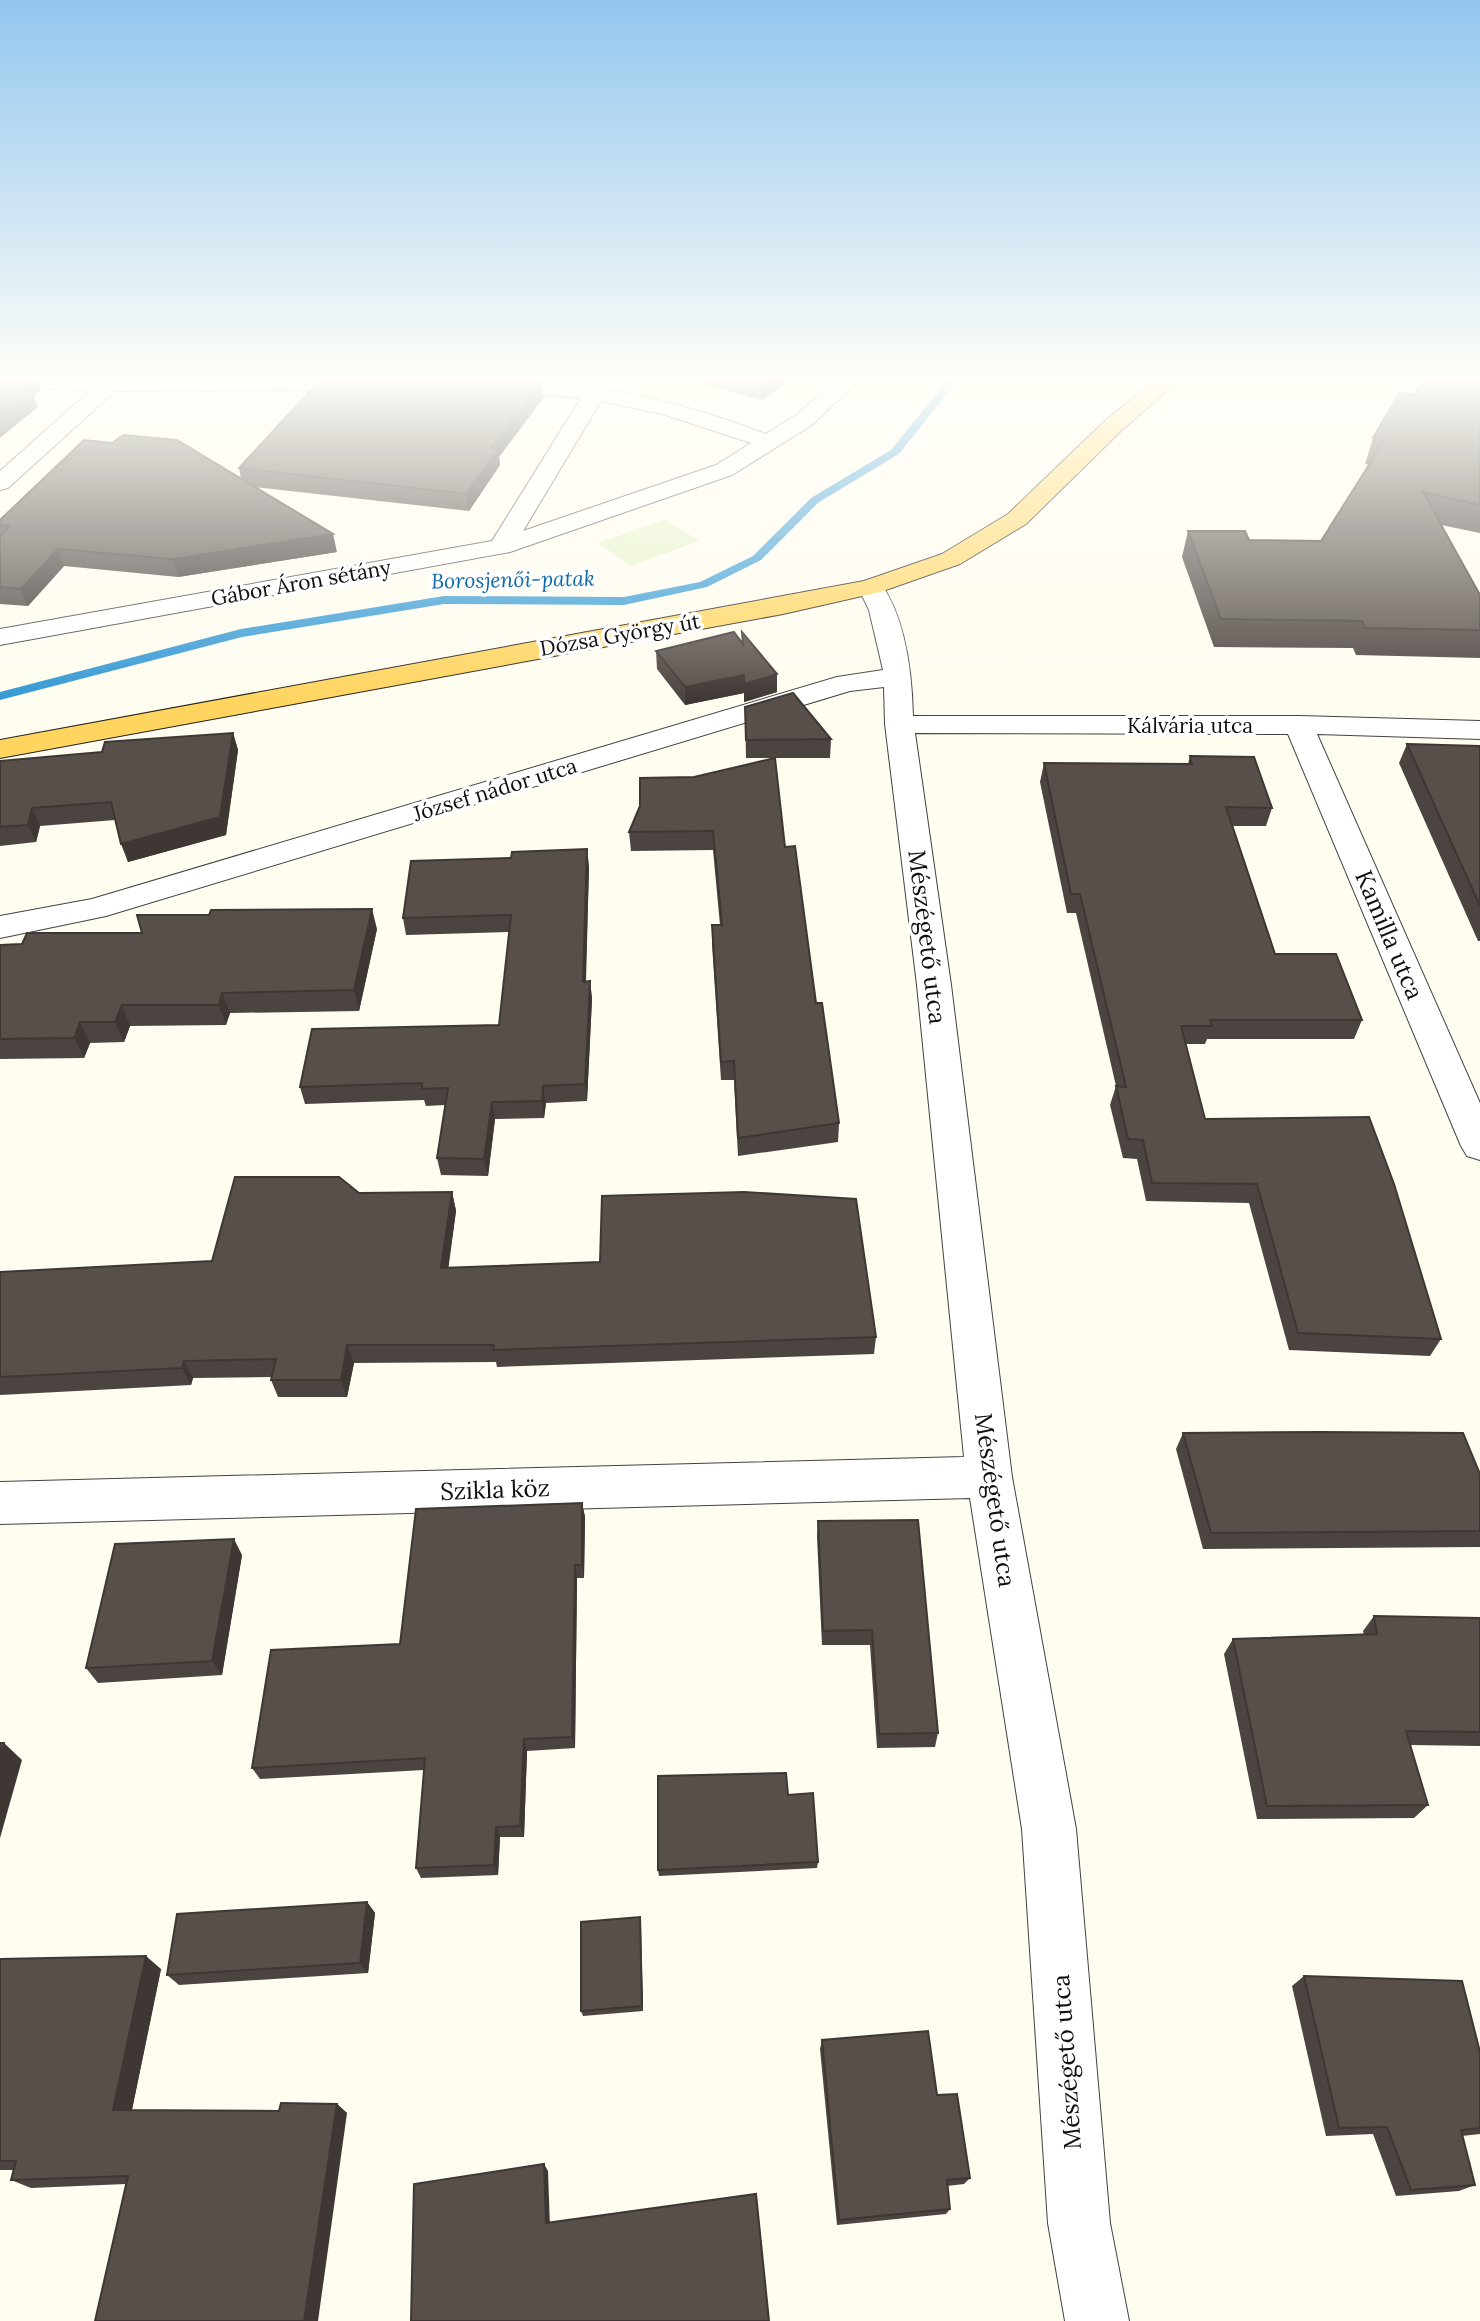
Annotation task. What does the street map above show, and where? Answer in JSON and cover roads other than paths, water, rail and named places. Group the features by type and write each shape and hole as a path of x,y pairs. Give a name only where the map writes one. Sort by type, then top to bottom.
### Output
{"main road":[{"name":"Dózsa György út","path":"0,749 500,655 783,606 870,587 951,559 1017,519 1053,484"}],"street":[{"path":"501,547 539,484"},
{"name":"Gábor Áron sétány","path":"0,637 501,547 683,484"},
{"path":"870,587 882,610 898,677"},
{"name":"Mészégető utca","path":"898,677 899,724 934,985 989,1477 1049,1829 1079,2222 1097,2321"},
{"name":"József nádor utca","path":"0,927 94,909 847,683 898,677"},
{"name":"Kálvária utca","path":"899,724 982,727 1299,725 1480,730"},
{"name":"Kamilla utca","path":"1299,725 1480,1146"},
{"name":"Szikla köz","path":"0,1503 989,1477"}],"waterway":[{"name":"Borosjenői-patak","path":"0,696 241,633 444,600 624,601 703,585 757,558 815,500 841,484"}]}
